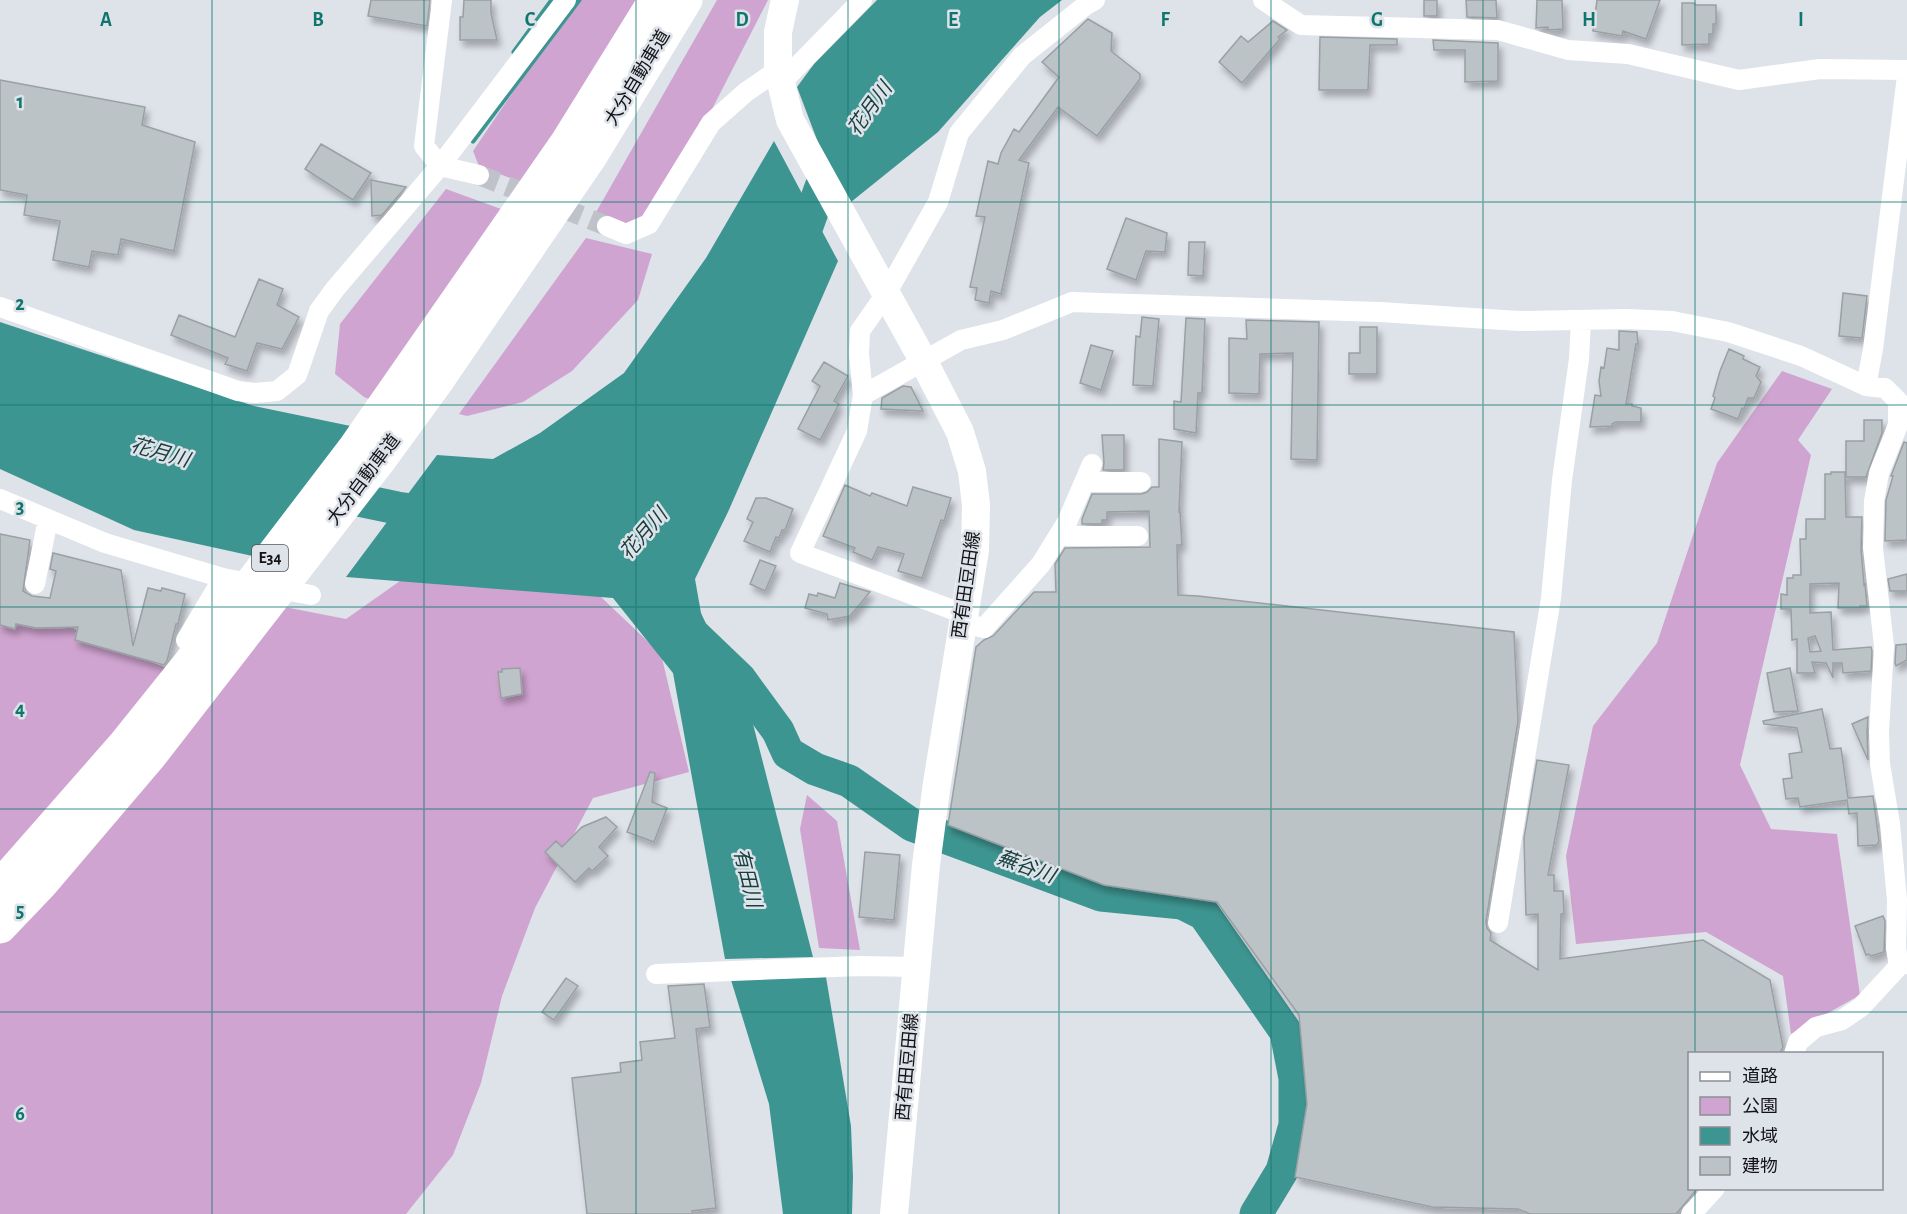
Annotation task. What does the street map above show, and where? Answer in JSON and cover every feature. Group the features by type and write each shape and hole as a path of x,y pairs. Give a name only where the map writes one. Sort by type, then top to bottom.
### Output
{"highway":[{"name":"大分自動車道","path":"425,374 655,0"},
{"name":"大分自動車道","path":"0,927 42,883 137,750 204,645 355,447 425,374 591,156 686,0"},
{"name":"大分自動車道","path":"0,886 137,750"}],"main road":[{"name":"西有田豆田線","path":"785,0 778,32 779,77 790,120 924,362 960,432 972,471 976,505 975,550 926,865 894,1214"}],"street":[{"path":"442,0 424,146 440,166 479,175"},
{"path":"0,307 238,392 277,391 297,375 319,311 330,296 440,166 566,0"},
{"path":"607,226 626,234 649,224 711,123 746,92 779,77 861,0"},
{"path":"1095,0 1022,56 959,133 938,202 882,286 860,331 859,354 863,395 857,431 800,553 984,628 1041,564 1067,522 1088,473 1142,482"},
{"path":"1263,0 1301,25 1498,30 1568,50 1628,54 1739,80 1820,69 1907,70"},
{"path":"1866,386 1873,349 1907,76"},
{"path":"863,395 961,340 1003,330 1072,302 1380,312 1519,321 1626,319 1672,321 1728,332 1801,356 1866,386 1885,388 1902,398 1898,425 1879,473 1874,501 1873,548 1884,646 1879,732 1880,764 1890,824 1897,900 1896,948 1903,965 1861,1007 1842,1020 1816,1027 1798,1042 1794,1052"},
{"path":"1498,923 1551,598 1562,480 1579,359 1581,320"},
{"path":"0,499 105,543 223,578 311,595"},
{"path":"35,584 48,519"},
{"path":"1058,536 1138,536"},
{"path":"186,640 223,578"},
{"path":"656,974 860,966 917,967"},
{"path":"1692,1214 1713,1190"}],"green space":[{"path":"575,0 650,0 536,188 479,166 473,151"},
{"path":"717,0 768,0 709,115 647,217 624,225 595,214"},
{"path":"446,189 520,216 393,409 364,397 335,374 340,324"},
{"path":"586,238 652,254 638,300 572,371 523,402 467,416 459,414"},
{"path":"1782,371 1832,389 1798,440 1811,455 1740,765 1771,829 1837,834 1860,995 1791,1034 1783,976 1706,932 1576,944 1566,856 1593,726 1657,643 1717,463"},
{"path":"427,562 581,578 661,654 689,772 593,798 535,908 502,996 481,1083 453,1155 406,1214 0,1214 0,615 72,628 171,670 229,596 346,619"},
{"path":"807,795 837,821 860,950 819,948 800,829"}],"water":[{"path":"877,0 1062,0 1040,17 938,132 851,202 822,153 797,87 814,64"},
{"name":"有田川","path":"774,141 838,261 728,512 695,579 701,613 753,724 813,957 725,959 673,673 613,598 346,577 437,455 493,459 540,433 624,373 706,258"},
{"path":"0,322 254,406 365,429 266,559 134,530 0,469"},
{"path":"826,977 851,1126 852,1214 783,1214 769,1104 731,980"}],"building":[{"path":"371,0 430,0 427,26 368,16"},
{"path":"464,0 491,0 491,13 497,40 460,40 460,17 463,17"},
{"path":"1424,0 1437,0 1437,16 1424,16"},
{"path":"1466,0 1496,0 1497,18 1467,17"},
{"path":"1537,0 1562,0 1563,29 1536,28"},
{"path":"1597,0 1660,0 1646,39 1623,31 1622,36 1593,31"},
{"path":"1682,3 1716,5 1716,24 1713,24 1713,34 1709,34 1709,44 1682,45"},
{"path":"1088,19 1112,33 1111,51 1140,74 1140,79 1097,136 1058,107 1019,160 1029,163 1001,294 991,291 989,303 975,300 977,288 970,287 985,217 976,216 988,161 998,164 1001,153 1014,129 1019,132 1059,77 1042,62"},
{"path":"1273,21 1287,30 1278,37 1280,39 1242,83 1219,62 1241,36 1248,42"},
{"path":"1320,37 1397,39 1397,45 1370,45 1368,90 1319,90"},
{"path":"1433,40 1498,43 1498,81 1465,82 1465,50 1434,50"},
{"path":"0,80 145,107 142,125 195,142 174,251 121,239 118,255 92,251 89,267 53,260 60,221 24,215 27,195 0,190"},
{"path":"321,144 371,173 353,200 305,169"},
{"path":"371,180 406,187 382,215 372,216"},
{"path":"1126,218 1167,233 1165,252 1146,251 1136,280 1107,269"},
{"path":"1189,242 1205,242 1203,276 1188,275"},
{"path":"259,279 283,289 277,305 299,317 282,349 257,343 247,371 225,364 228,358 171,335 179,315 235,337"},
{"path":"1843,293 1867,296 1862,338 1839,336"},
{"path":"1142,317 1159,319 1153,386 1133,385 1136,336 1140,337"},
{"path":"1186,318 1205,319 1202,393 1198,393 1196,433 1174,429 1174,401 1181,402"},
{"path":"1246,320 1319,322 1317,460 1291,459 1293,353 1260,354 1259,394 1229,393 1229,338 1247,339"},
{"path":"1360,327 1377,327 1377,374 1349,374 1349,353 1360,353"},
{"path":"1619,331 1637,332 1638,344 1636,344 1626,404 1641,408 1641,422 1616,422 1612,424 1613,426 1590,427 1595,395 1601,396 1599,381 1601,367 1604,368 1607,348 1619,350"},
{"path":"1091,345 1113,351 1101,390 1080,383"},
{"path":"1729,349 1760,367 1756,376 1761,382 1754,398 1748,398 1738,419 1711,409 1720,371"},
{"path":"824,362 848,376 834,401 839,404 820,440 798,429 820,386 812,381"},
{"path":"903,386 911,387 923,411 881,409 882,398"},
{"path":"1864,420 1882,420 1882,433 1866,477 1846,477 1846,441 1864,441"},
{"path":"1102,435 1124,435 1124,470 1103,470"},
{"path":"1159,439 1182,442 1179,512 1182,545 1177,545 1178,595 1514,632 1518,721 1486,921 1491,933 1490,940 1538,970 1538,914 1526,915 1524,838 1537,760 1569,765 1548,875 1554,875 1554,891 1563,891 1564,914 1561,914 1560,959 1703,940 1770,980 1783,1047 1780,1052 1688,1052 1688,1190 1696,1190 1676,1214 1530,1214 1518,1209 1432,1207 1295,1177 1307,1104 1299,1015 1217,902 1104,885 948,825 976,647 993,636 1034,592 1056,592 1055,564 1065,548 1150,547 1149,511 1107,512 1107,520 1102,520 1102,524 1082,524 1082,519 1092,494 1141,494 1152,487 1159,487"},
{"path":"1904,442 1907,443 1907,540 1885,541 1886,500 1893,476 1891,476"},
{"path":"1831,472 1845,472 1846,517 1862,517 1861,549 1867,606 1838,608 1839,583 1810,584 1810,613 1831,612 1833,650 1871,647 1872,651 1871,671 1843,673 1842,663 1833,663 1833,678 1826,663 1812,662 1815,673 1797,673 1797,639 1792,640 1791,609 1781,609 1781,594 1787,595 1787,578 1801,575 1800,539 1806,539 1806,519 1825,519 1825,474 1831,474","holes":["1815,636 1821,651 1810,652 1808,638"]},
{"path":"845,485 870,496 872,493 907,506 913,487 951,498 944,521 941,520 922,578 898,571 904,554 878,547 872,560 853,552 855,548 823,536"},
{"path":"756,498 766,498 793,509 785,530 782,530 779,538 776,537 770,552 744,541 753,522 747,519"},
{"path":"0,534 30,540 23,591 32,596 50,598 56,571 50,569 53,553 121,570 133,646 148,588 161,591 162,588 185,594 164,665 75,640 78,627 36,628 16,624 15,629 0,625"},
{"path":"760,560 776,566 765,591 750,584"},
{"path":"1907,574 1907,591 1890,591 1888,579"},
{"path":"840,583 870,592 850,616 828,620 827,614 805,608 809,594 817,596 818,593 835,598"},
{"path":"1907,644 1907,660 1896,666 1896,645"},
{"path":"520,668 522,694 501,698 498,672 502,672 502,669"},
{"path":"1790,668 1798,711 1774,712 1767,673"},
{"path":"1822,709 1830,749 1841,748 1848,798 1873,796 1879,841 1877,845 1858,846 1857,813 1849,814 1847,800 1800,807 1798,798 1786,799 1783,779 1792,778 1789,754 1802,752 1797,728 1764,724 1763,721"},
{"path":"1868,717 1867,732 1868,760 1852,724"},
{"path":"650,772 655,773 652,802 667,808 654,842 627,832"},
{"path":"606,817 617,827 599,847 608,856 592,871 589,868 575,882 545,852 556,841 562,847 582,827"},
{"path":"865,852 900,855 894,920 859,917"},
{"path":"1883,916 1885,921 1884,952 1871,956 1866,955 1855,926"},
{"path":"566,978 578,986 554,1020 542,1012"},
{"path":"704,984 710,1027 696,1029 716,1208 692,1211 693,1214 587,1214 572,1078 621,1072 620,1063 642,1060 640,1042 675,1038 668,986"}],"waterway":[{"path":"514,52 552,0"},
{"path":"473,141 579,0"},
{"name":"花月川","path":"797,254 821,187 837,158"},
{"name":"花月川","path":"325,493 397,508 442,514"},
{"name":"蕪谷川","path":"692,633 740,679 778,731 788,753 815,769 849,781 912,825 1101,895 1182,903 1204,914 1286,1032 1295,1078 1295,1125 1282,1171 1256,1214"}],"tunnel":[{"path":"479,175 607,226"}]}
